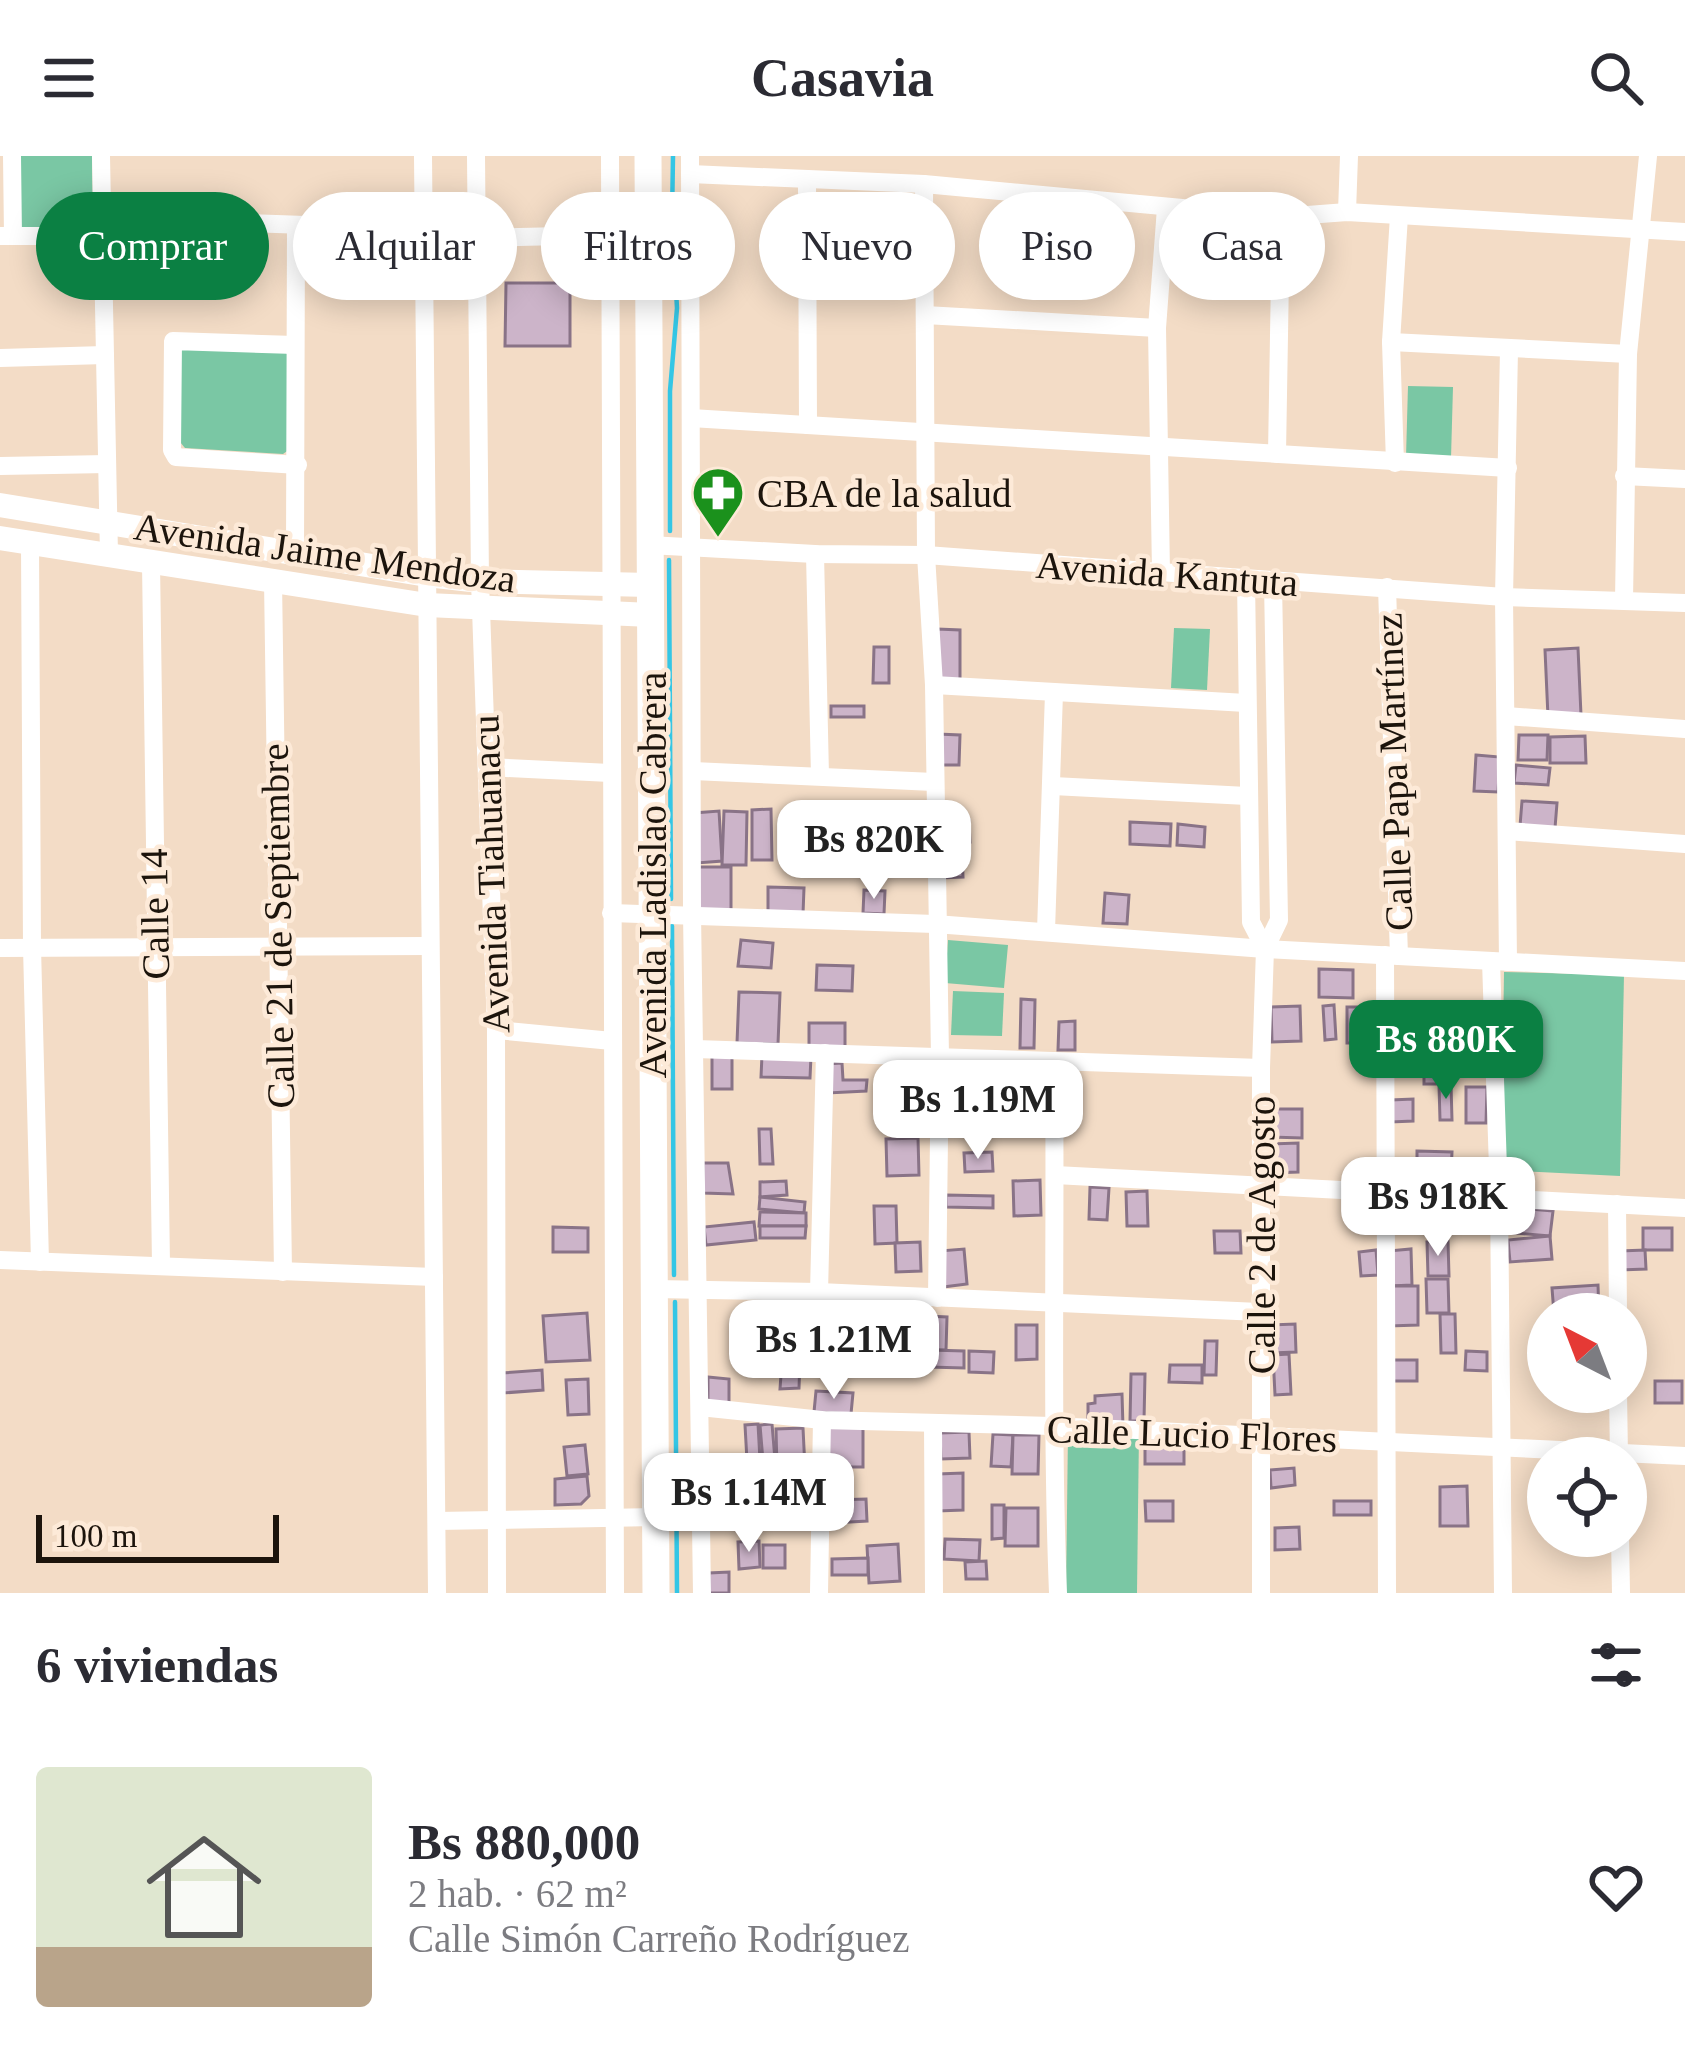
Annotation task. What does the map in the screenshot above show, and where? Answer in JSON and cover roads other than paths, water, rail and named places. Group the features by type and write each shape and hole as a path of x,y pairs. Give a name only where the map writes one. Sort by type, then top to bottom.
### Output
{"highway":[{"name":"Avenida Ladislao Cabrera","path":"648,156 648,192"},
{"name":"Avenida Ladislao Cabrera","path":"649,300 656,1593"}],"main road":[{"name":"Avenida Jaime Mendoza","path":"0,505 480,581 650,585"},
{"name":"Avenida Jaime Mendoza","path":"0,538 427,605 651,615"}],"street":[{"path":"12,156 6,236 36,233"},
{"path":"101,156 102,192"},
{"name":"Avenida Tiahuanacu","path":"423,156 423,192"},
{"name":"Avenida Tiahuanacu","path":"476,156 476,192"},
{"path":"610,156 610,192"},
{"path":"1347,212 1349,156"},
{"path":"1624,600 1628,354 1648,156"},
{"path":"702,1593 692,913 690,165 1159,207"},
{"path":"806,179 808,424"},
{"path":"924,184 926,556 934,685 940,1057 937,1298"},
{"path":"1325,214 1685,232"},
{"path":"1395,463 1391,342 1399,215"},
{"path":"104,300 109,555"},
{"path":"295,300 295,552"},
{"name":"Avenida Tiahuanacu","path":"425,300 437,1593"},
{"name":"Avenida Tiahuanacu","path":"478,300 480,581 496,1030 497,1593"},
{"path":"611,300 614,1593"},
{"path":"1159,300 1161,573"},
{"path":"1277,454 1280,300"},
{"path":"925,315 1157,328"},
{"path":"295,346 173,341 172,450 176,457 298,465"},
{"path":"1391,342 1628,354"},
{"path":"1503,1593 1500,962 1507,831 1504,597 1509,350"},
{"path":"0,358 105,355"},
{"path":"691,418 1508,468"},
{"path":"0,466 107,464"},
{"path":"1624,476 1685,478"},
{"path":"30,543 32,947 40,1262"},
{"name":"Avenida Kantuta","path":"650,544 926,556 1504,597 1685,603"},
{"path":"815,554 820,776"},
{"name":"Calle 14","path":"151,563 160,1265"},
{"name":"Calle 21 de Septiembre","path":"273,580 283,1272"},
{"name":"Calle 2 de Agosto","path":"1246,580 1251,922 1265,949"},
{"name":"Calle 2 de Agosto","path":"1261,1593 1259,1186 1265,949 1279,920 1273,582"},
{"name":"Calle Papa Martínez","path":"1387,587 1392,956 1385,1192 1387,1593"},
{"path":"934,685 1246,703"},
{"path":"1046,931 1054,693"},
{"path":"1506,716 1685,730"},
{"path":"487,767 610,773"},
{"path":"693,771 934,782"},
{"path":"1053,786 1247,796"},
{"path":"1507,831 1685,844"},
{"path":"611,913 935,924 1265,949 1685,970"},
{"path":"0,948 429,946"},
{"path":"496,1030 612,1042"},
{"path":"694,1049 1262,1068"},
{"path":"819,1292 825,1054"},
{"path":"1054,1061 1052,1426 1058,1593"},
{"path":"1055,1174 1685,1208"},
{"path":"1617,1204 1618,1293"},
{"path":"0,1260 434,1277"},
{"path":"654,1289 1259,1312"},
{"name":"Calle Lucio Flores","path":"700,1407 822,1420 1527,1449"},
{"path":"819,1593 822,1420"},
{"path":"933,1424 934,1593"},
{"name":"Calle Lucio Flores","path":"1647,1455 1685,1456"},
{"path":"436,1522 657,1517"},
{"path":"1620,1557 1621,1593"}],"waterway":[{"path":"670,531 670,391 677,308 673,156"},
{"path":"669,560 671,899"},
{"path":"672,926 674,1275"},
{"path":"675,1302 677,1593"}],"place":[{"name":"CBA de la salud","path":"718,539"}]}
